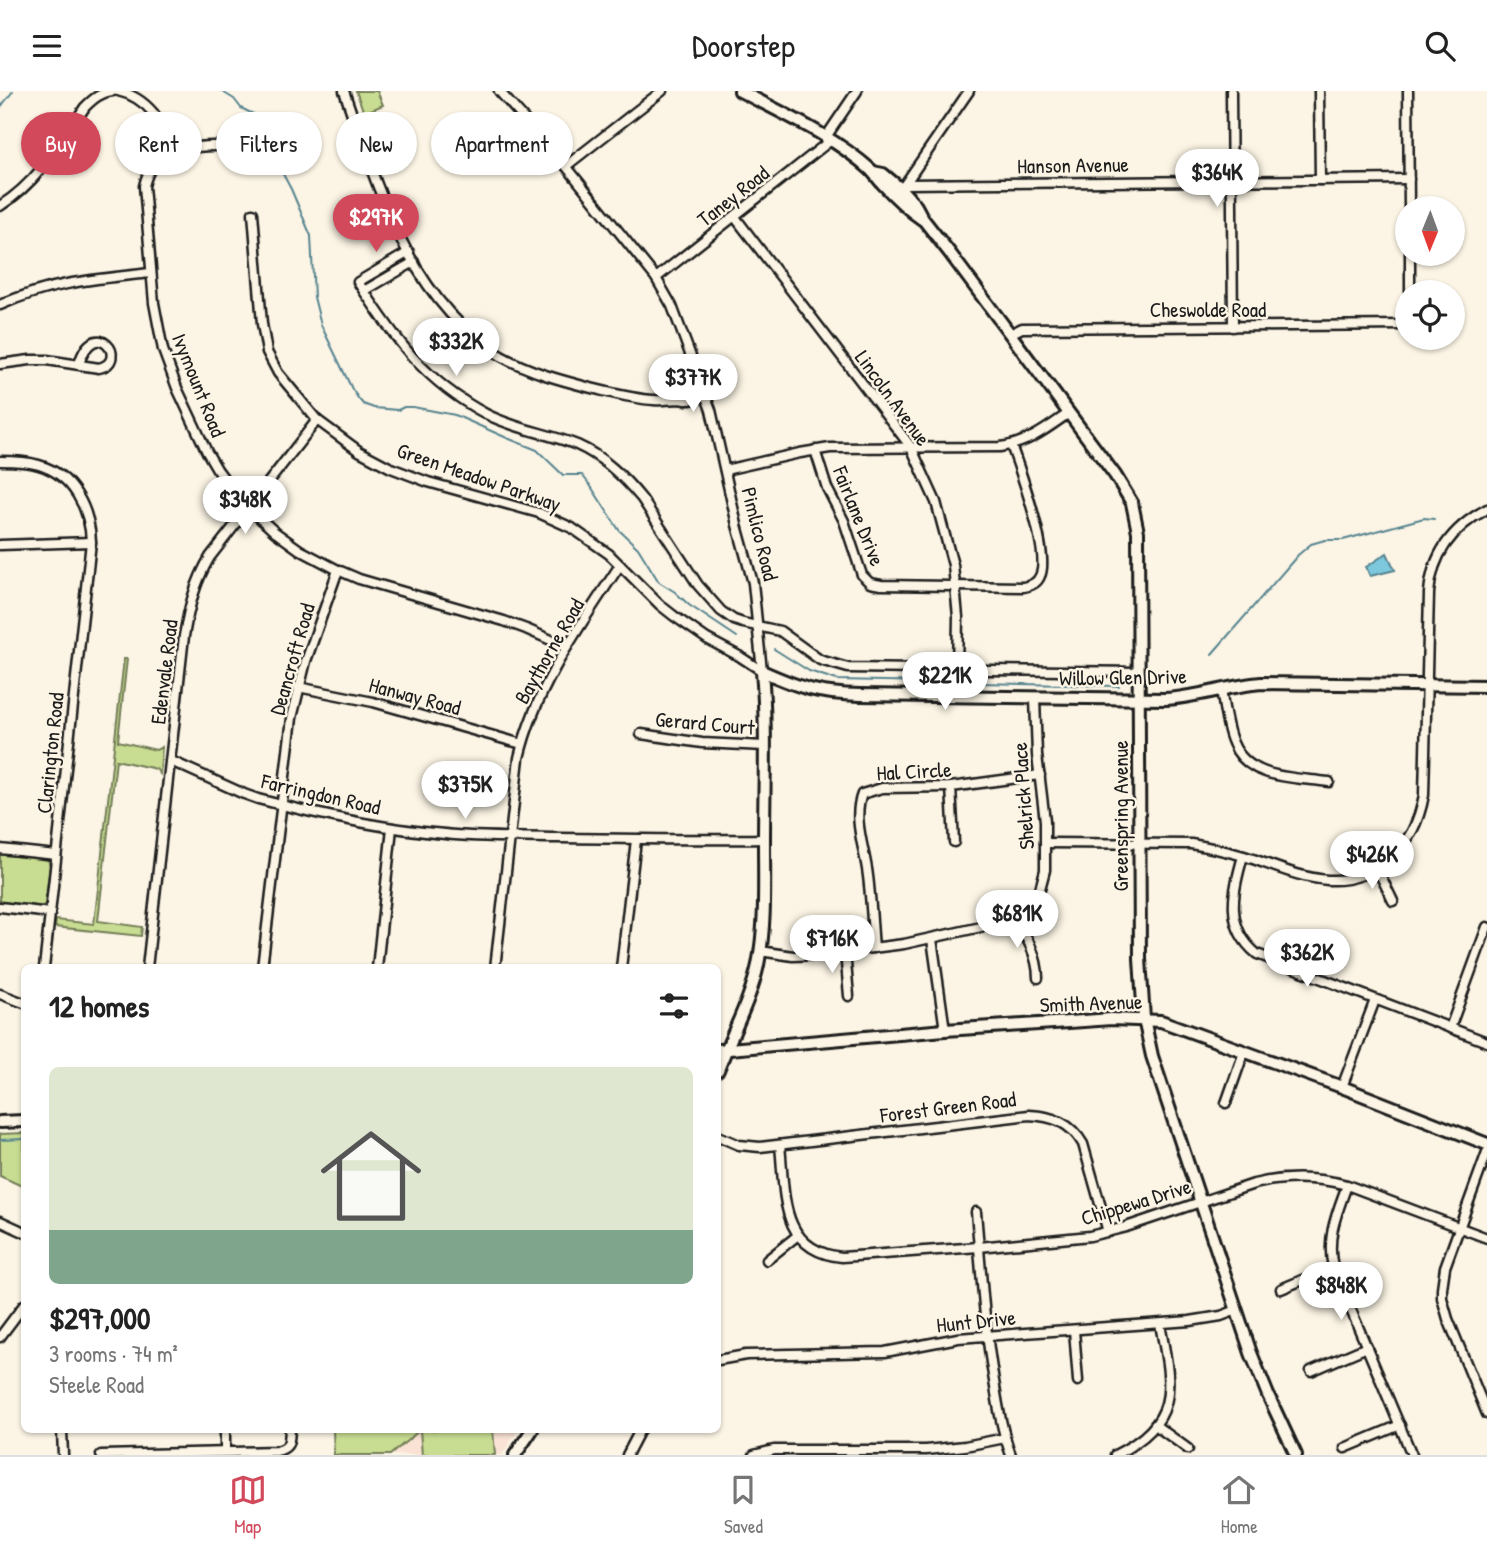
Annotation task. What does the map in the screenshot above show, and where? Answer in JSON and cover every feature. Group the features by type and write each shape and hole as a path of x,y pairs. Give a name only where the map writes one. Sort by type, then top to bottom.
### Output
{"main road":[{"name":"Greenspring Avenue","path":"744,92 828,139 873,171 880,181 900,189 909,211 923,219 1069,413 1132,503 1138,532 1140,959 1144,1020 1155,1065 1261,1379 1296,1455"},
{"name":"Willow Glen Drive","path":"762,671 800,687 826,693 1035,698 1186,697 1261,683 1487,686"},
{"name":"Pimlico Road","path":"722,1050 745,1006 760,951 764,898 765,746 762,671"},
{"name":"Smith Avenue","path":"722,1050 945,1030 1111,1019 1161,1021 1342,1087 1487,1144"},
{"path":"0,1122 21,1121"},
{"path":"515,1455 530,1433"}],"street":[{"path":"0,206 16,196 38,174 85,107 99,95 115,91 126,93 135,97 151,112"},
{"path":"344,91 386,209 414,262 436,296 468,332 500,355 541,374 632,398 688,401 706,395"},
{"name":"Pimlico Road","path":"499,91 518,112"},
{"path":"573,161 662,91"},
{"name":"Taney Road","path":"656,278 735,217 828,139 857,91"},
{"path":"900,189 969,91"},
{"path":"1231,91 1233,327"},
{"path":"1319,91 1320,180"},
{"path":"1408,91 1409,196"},
{"name":"Ivymount Road","path":"146,175 144,186 151,273 158,329 166,359 207,452 248,507 275,533 338,571 504,621 567,647"},
{"name":"Pimlico Road","path":"573,175 656,278 672,306 706,395 753,583 762,671"},
{"name":"Hanson Avenue","path":"900,189 1409,179"},
{"name":"Green Meadow Parkway","path":"253,212 262,324 267,352 278,373 317,420 359,451 401,472 447,488 539,513 584,536 620,565 674,616 762,671"},
{"name":"Lincoln Avenue","path":"735,217 911,447 936,502 949,545 958,617 957,670"},
{"path":"409,252 358,282 400,345 432,377 454,394 502,421 575,445 611,466 642,499 698,585 714,604 734,620 757,626"},
{"path":"364,291 414,262"},
{"path":"0,305 63,284 151,273"},
{"name":"Cheswolde Road","path":"1010,334 1022,328 1395,325"},
{"path":"0,364 30,360 79,364"},
{"path":"681,399 684,394 702,386"},
{"path":"725,470 830,448 1000,447 1022,442 1069,413"},
{"name":"Edenvale Road","path":"147,964 184,636 191,598 210,557 317,420"},
{"path":"956,586 1023,587 1036,583 1040,577 1043,563 1038,531 1011,445"},
{"name":"Fairlane Drive","path":"815,450 827,488 844,521 862,575 870,583 956,586"},
{"name":"Clarington Road","path":"0,461 41,465 53,471 74,490 85,509 90,528 91,542 44,964"},
{"path":"1045,843 1184,844 1210,847 1316,879 1351,878 1377,868 1401,848 1420,814 1425,786 1429,593 1433,568 1450,537 1465,522 1487,509"},
{"path":"0,545 91,542"},
{"name":"Baythorne Road","path":"495,964 522,744 535,706 567,647 620,565"},
{"name":"Deancroft Road","path":"262,964 288,736 298,687 338,571"},
{"name":"Willow Glen Drive","path":"757,626 780,631 820,660 860,669 1139,672"},
{"name":"Hanway Road","path":"298,687 373,702 522,744"},
{"path":"1221,689 1232,742 1241,758 1249,765 1266,773 1329,782"},
{"name":"Shelrick Place","path":"760,951 804,956 932,939 1014,917 1031,903 1040,889 1045,870 1044,811 1035,698"},
{"name":"Gerard Court","path":"641,734 702,743 765,746"},
{"name":"Farringdon Road","path":"171,761 244,795 392,828 509,837 764,839"},
{"name":"Hal Circle","path":"874,948 868,877 858,818 863,794 882,788 951,787 1040,775"},
{"path":"951,787 954,842"},
{"path":"377,964 392,828"},
{"path":"621,964 636,840"},
{"path":"0,849 56,855"},
{"path":"1243,856 1234,891 1234,912 1238,931 1249,947 1266,959 1487,1042"},
{"path":"1377,868 1393,901"},
{"path":"0,907 50,913"},
{"path":"1014,917 1033,950 1038,965 1038,978"},
{"path":"1450,1028 1487,927"},
{"path":"932,939 945,1030"},
{"path":"845,952 849,996"},
{"path":"0,994 21,1002"},
{"path":"1342,1087 1375,1000"},
{"path":"1226,1103 1244,1052"},
{"name":"Forest Green Road","path":"721,1137 749,1147 1029,1115 1052,1118 1071,1128 1083,1144 1108,1232"},
{"path":"767,1260 798,1235 786,1209 780,1145"},
{"path":"1487,1152 1443,1277 1443,1298 1448,1319 1487,1414"},
{"name":"Chippewa Drive","path":"798,1235 813,1249 842,1257 1069,1239 1108,1232 1254,1184 1284,1178 1317,1179 1347,1185 1487,1238"},
{"path":"1347,1185 1333,1222 1331,1255 1412,1455"},
{"path":"976,1212 986,1335 1004,1438 1011,1455"},
{"path":"0,1221 21,1231"},
{"path":"1281,1289 1334,1266"},
{"path":"0,1337 21,1309"},
{"name":"Hunt Drive","path":"721,1359 746,1355 884,1352 947,1339 1160,1324 1206,1319 1237,1310"},
{"path":"1115,1455 1147,1435 1166,1406 1170,1387 1160,1324"},
{"path":"1074,1329 1078,1381"},
{"path":"1311,1371 1367,1347"},
{"path":"1155,1425 1188,1449"},
{"path":"1345,1448 1400,1425"},
{"path":"62,1433 63,1455"},
{"path":"225,1433 225,1452"},
{"path":"101,1455 276,1451 284,1449 288,1444 289,1433"},
{"path":"627,1455 638,1433"},
{"path":"754,1455 782,1450 926,1450 1004,1438"}],"shaded area":[{"path":"416,1433 516,1433 502,1455 390,1455"}],"green space":[{"path":"356,91 377,91 383,105 364,112"},
{"path":"124,659 127,659 118,741 156,750 162,747 160,774 156,769 116,760 98,921 142,927 141,936 55,927 56,920 94,924"},
{"path":"0,853 48,860 50,866 45,904 40,908 0,904"},
{"path":"21,1133 21,1186 0,1176 0,1134"},
{"path":"333,1433 416,1433 390,1455 334,1455"},
{"path":"420,1433 493,1433 495,1455 422,1455"}],"water":[{"path":"1387,553 1395,570 1370,576 1366,567"}],"waterway":[{"path":"0,108 13,91"},
{"path":"221,91 234,99 241,108 255,115 272,139 277,163 311,236 314,297 321,325 352,389 363,404 398,410 413,407 455,415 537,450 563,475 582,475 619,530 638,548 659,582 737,637"},
{"path":"1212,654 1298,555 1311,544 1325,540 1343,540 1424,518 1434,519"},
{"path":"774,649 809,671 837,680 1119,686"},
{"path":"0,1140 21,1139"}]}
